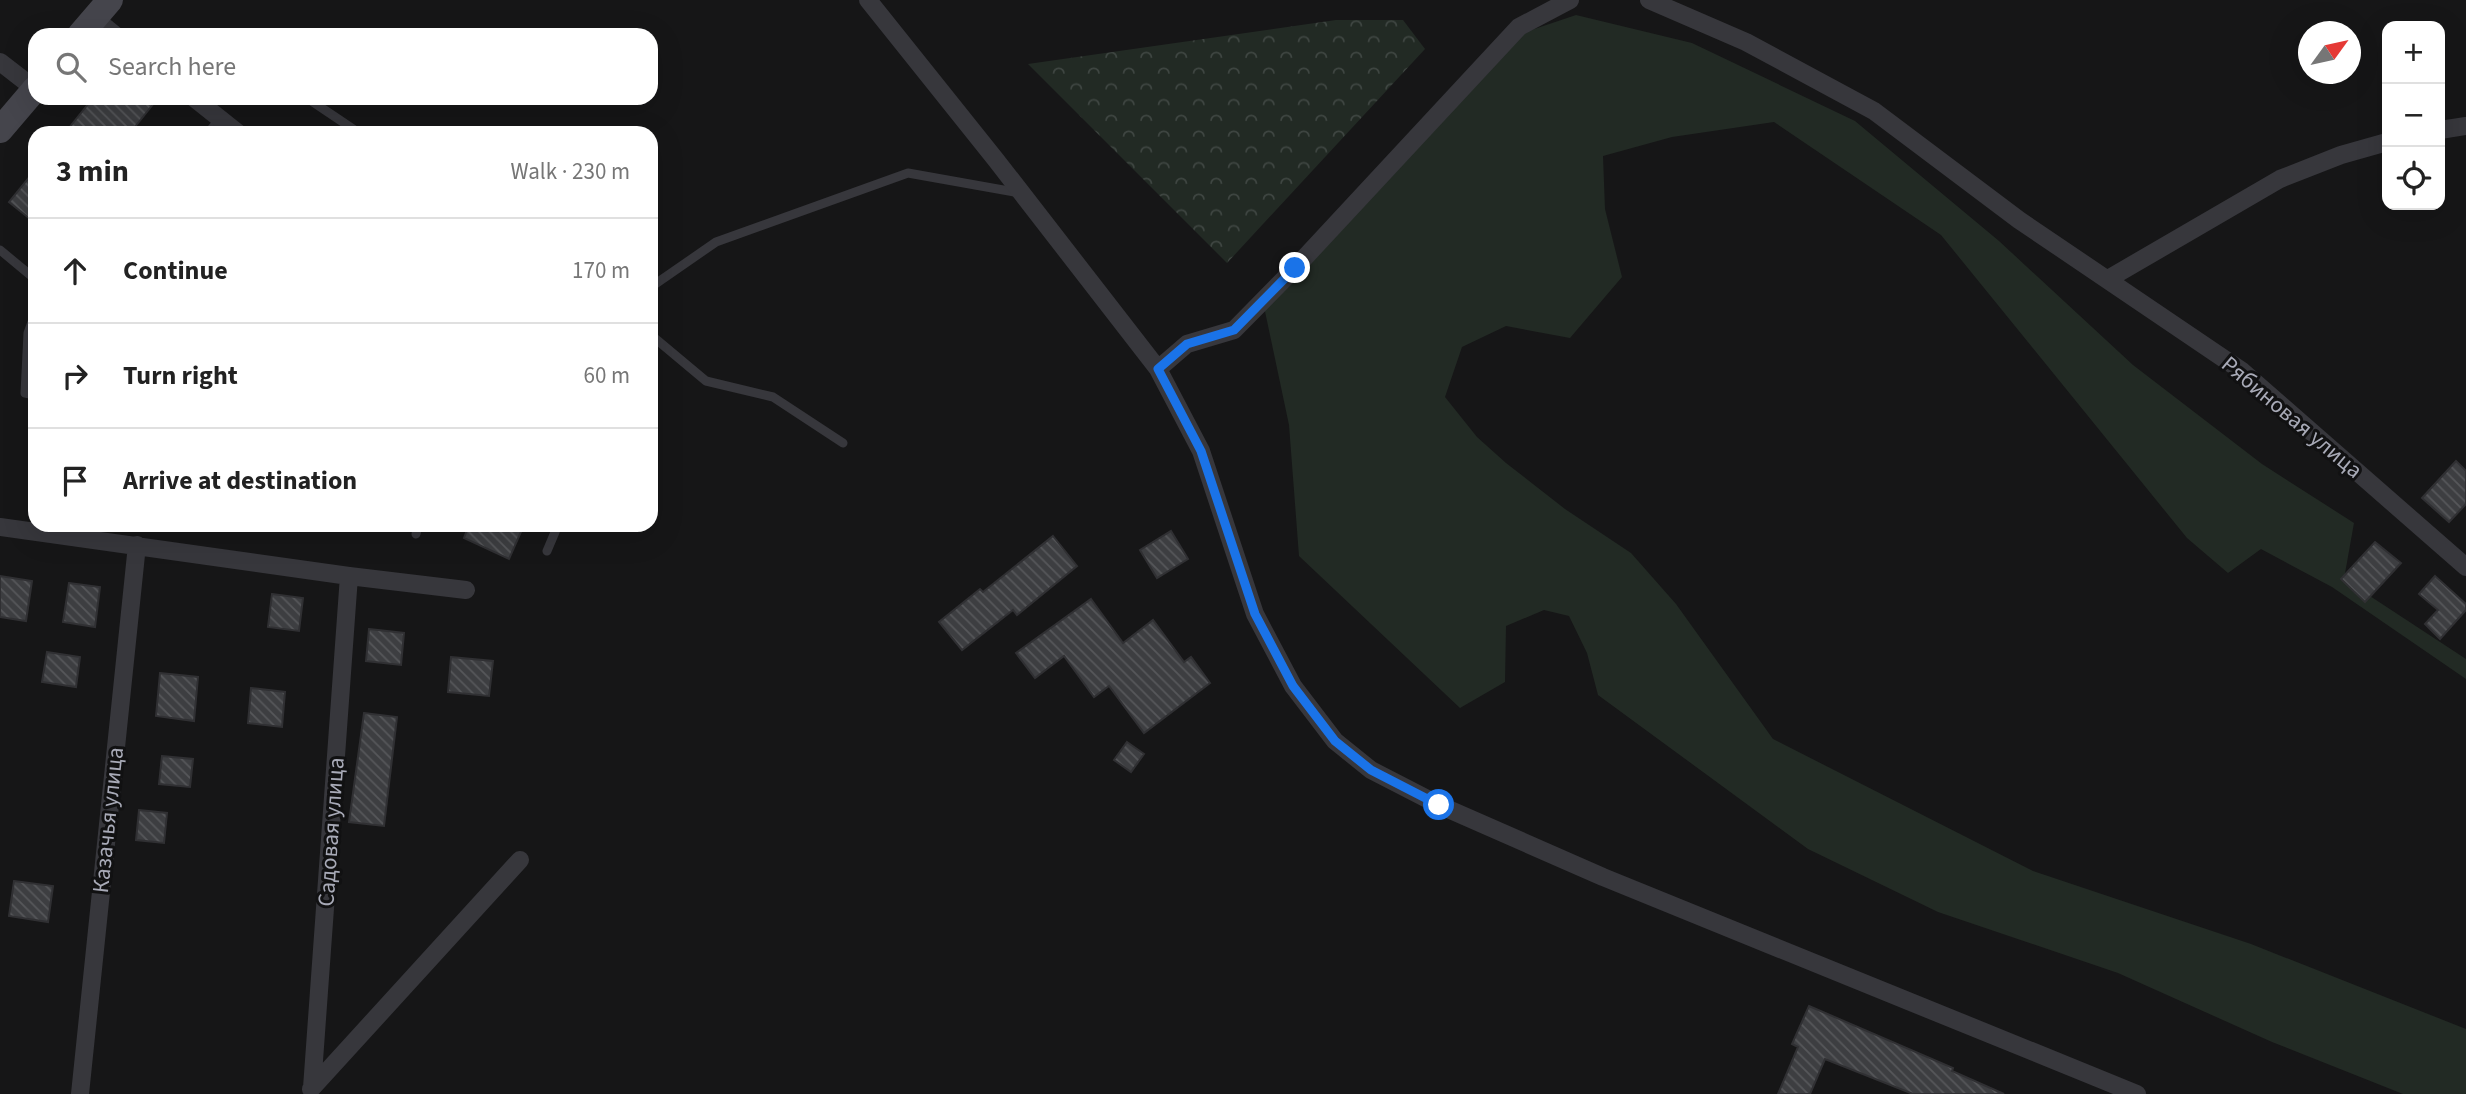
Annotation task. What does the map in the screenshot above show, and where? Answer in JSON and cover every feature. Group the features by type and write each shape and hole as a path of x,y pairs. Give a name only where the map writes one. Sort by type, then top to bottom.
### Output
{"main road":[{"path":"0,130 28,97"}],"street":[{"path":"868,0 1158,369 1201,451 1255,614 1293,686 1335,741 1371,770 1439,805 1603,877 2137,1094"},
{"path":"1158,369 1187,344 1234,330 1519,27 1570,0"},
{"name":"Рябиновая улица","path":"1649,0 1746,42 1874,111 2019,220 2242,371 2466,567"},
{"path":"0,62 28,84"},
{"path":"203,105 229,126"},
{"path":"2445,129 2466,126"},
{"path":"2108,279 2280,179 2341,155 2382,143"},
{"path":"0,527 28,531"},
{"path":"38,532 466,590"},
{"name":"Казачья улица","path":"80,1094 137,545"},
{"name":"Садовая улица","path":"309,1091 349,576"},
{"path":"309,1091 520,860"}],"lane":[{"path":"317,105 349,126"},
{"path":"214,126 220,119"},
{"path":"658,282 716,242 908,173 1022,194"},
{"path":"0,250 28,273"},
{"path":"28,333 25,393 28,393"},
{"path":"658,341 706,381 773,397 843,443"},
{"path":"547,551 555,532"}],"green space":[{"path":"1576,15 1692,43 1855,121 1999,241 2133,365 2262,464 2354,523 2344,579 2466,659 2466,679 2332,587 2261,549 2228,573 2187,538 1941,235 1774,122 1672,137 1603,156 1605,209 1622,277 1570,338 1506,326 1462,347 1445,397 1477,437 1565,509 1631,553 1676,604 1773,739 2033,871 2251,944 2466,1029 2466,1094 2403,1094 2272,1042 2118,973 1938,912 1808,849 1598,695 1587,653 1569,616 1544,610 1506,626 1505,682 1460,708 1299,556 1289,425 1263,302 1514,36"},
{"path":"1336,20 1403,20 1425,49 1227,263 1028,64"}],"building":[{"path":"87,105 152,105 136,126 71,126"},
{"path":"28,179 28,217 9,202"},
{"path":"2456,461 2466,471 2466,504 2449,522 2422,498"},
{"path":"1171,531 1188,559 1157,578 1140,550"},
{"path":"466,532 521,532 509,559 464,538"},
{"path":"1053,536 1077,566 1017,615 1013,610 962,650 939,622 980,589 983,592"},
{"path":"2375,542 2401,563 2365,602 2341,579"},
{"path":"0,576 32,581 26,621 0,617"},
{"path":"2435,576 2466,604 2466,610 2440,639 2425,624 2438,610 2419,594"},
{"path":"69,583 100,587 95,627 63,622"},
{"path":"272,594 303,598 299,631 268,627"},
{"path":"1091,599 1123,643 1153,620 1184,662 1191,657 1210,683 1144,733 1109,686 1094,697 1064,656 1035,678 1016,653"},
{"path":"369,629 404,633 401,665 366,661"},
{"path":"47,652 80,657 76,687 42,682"},
{"path":"451,657 493,661 489,696 448,692"},
{"path":"160,673 198,677 194,721 156,716"},
{"path":"251,688 285,692 282,727 248,723"},
{"path":"364,713 397,717 384,826 349,822"},
{"path":"1127,742 1144,754 1131,772 1114,760"},
{"path":"162,756 193,759 190,787 159,784"},
{"path":"139,810 167,813 164,843 136,840"},
{"path":"14,881 53,886 48,922 9,916"},
{"path":"1809,1006 1953,1068 1952,1071 2004,1094 1913,1094 1825,1059 1810,1094 1778,1094 1798,1047 1792,1044"}],"route":[{"path":"1295,268 1234,330 1187,344 1158,369 1201,451 1255,614 1293,686 1335,741 1371,770 1439,805"}]}
